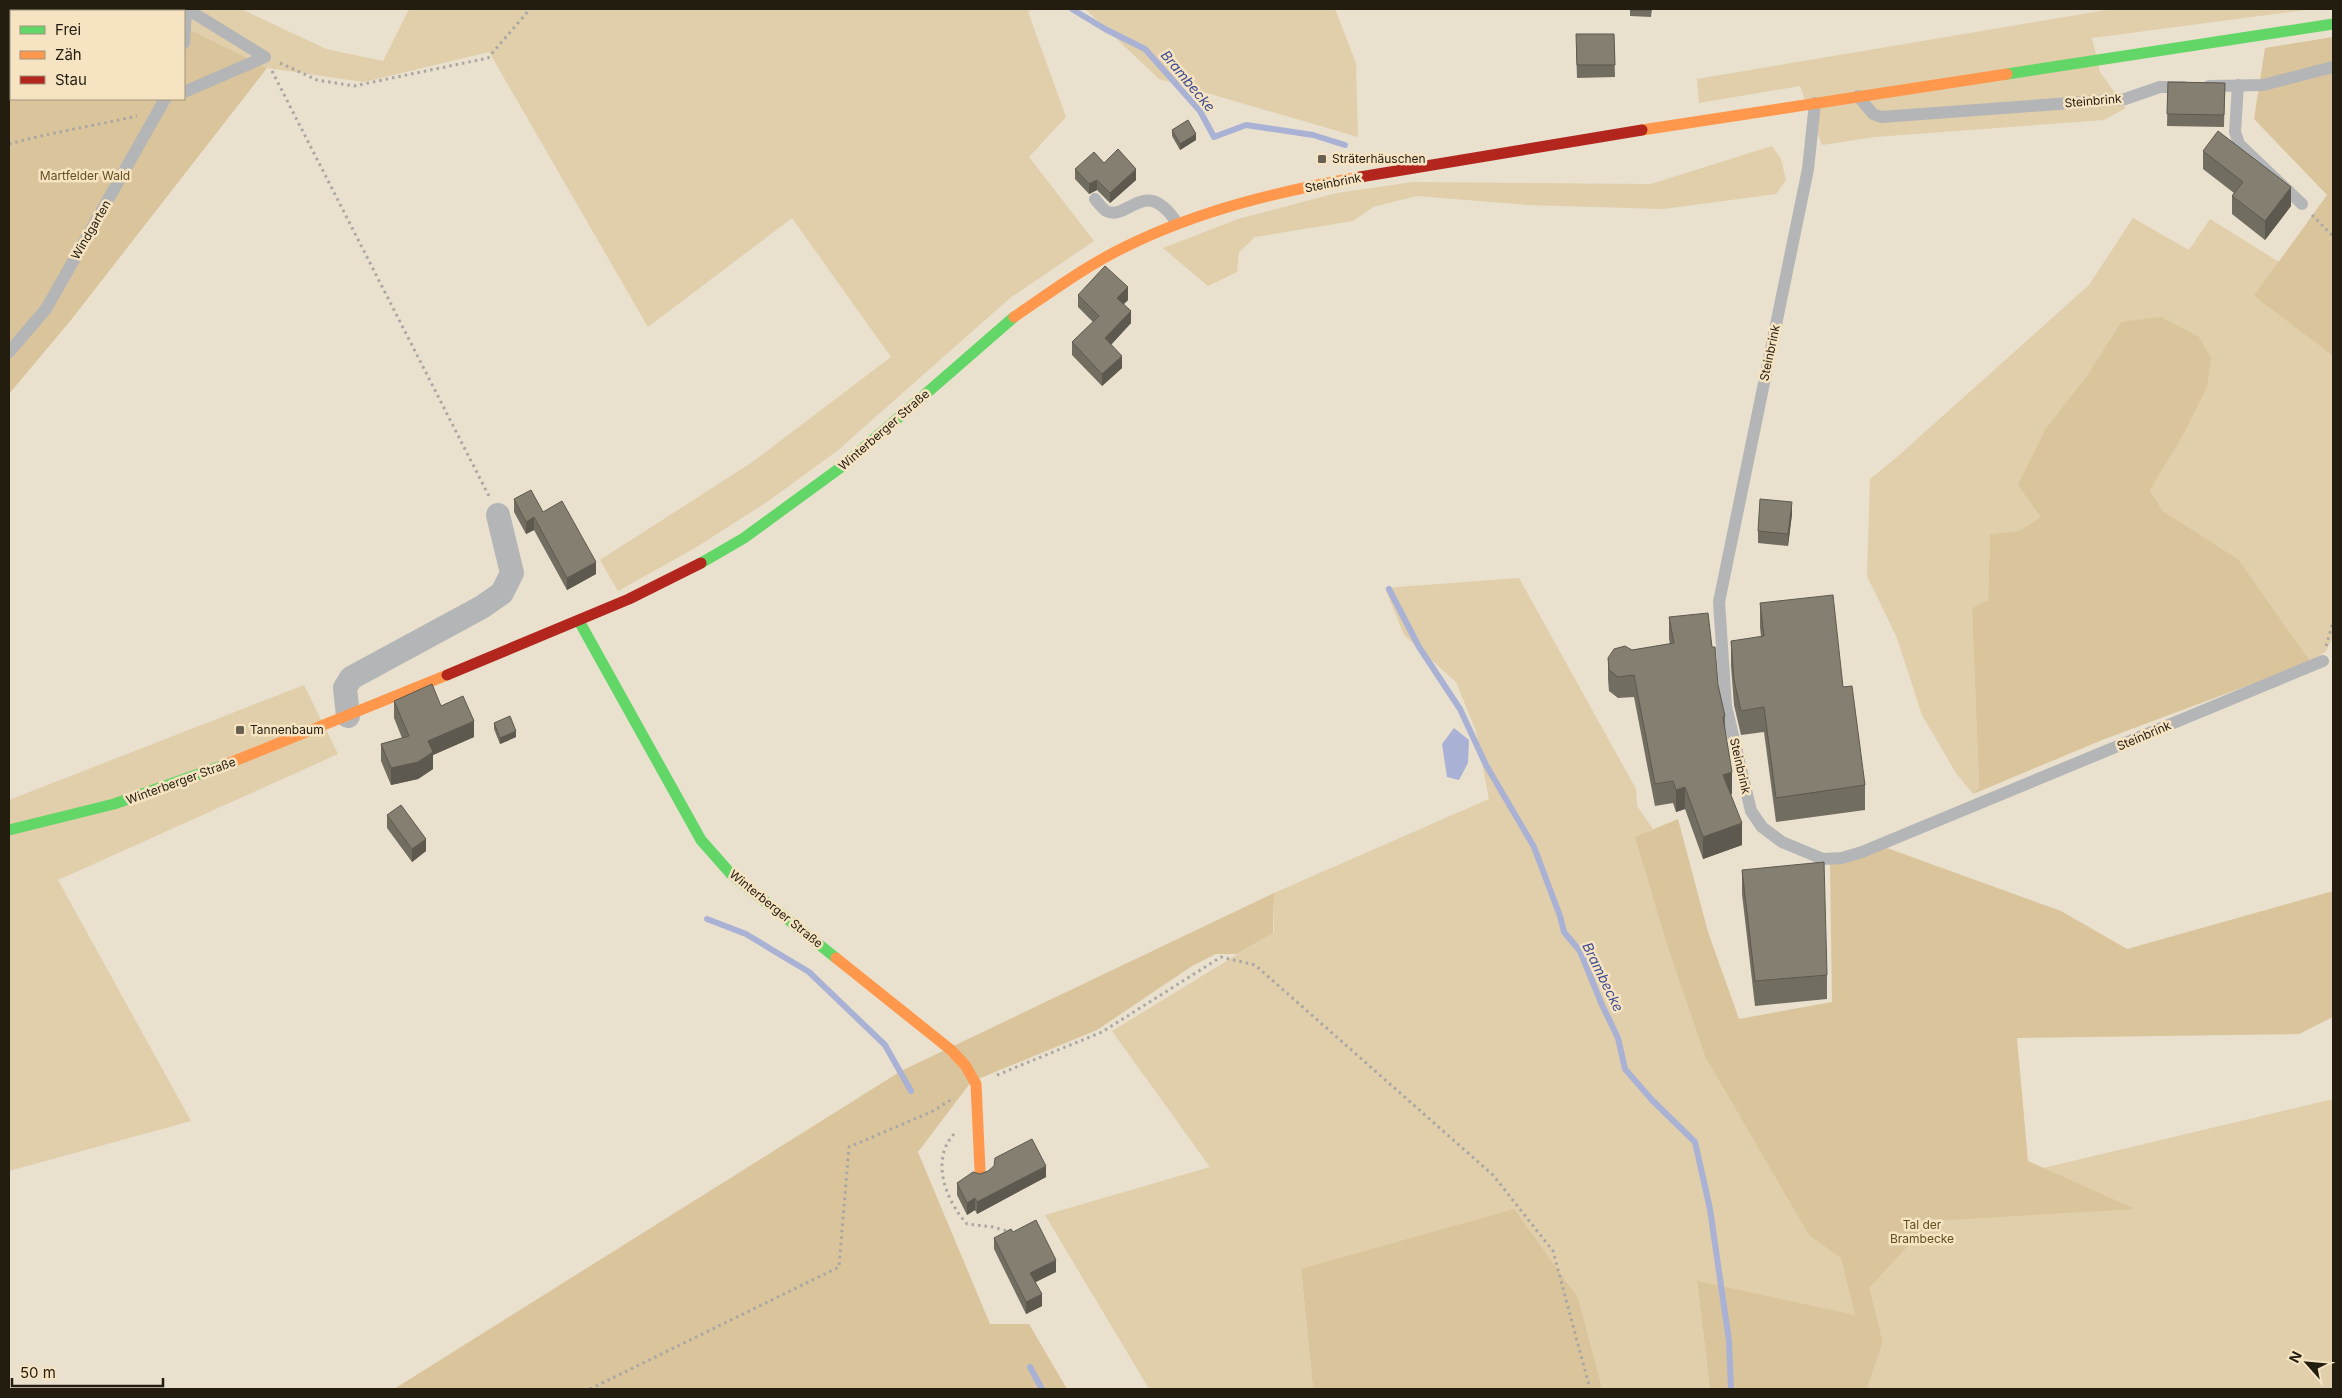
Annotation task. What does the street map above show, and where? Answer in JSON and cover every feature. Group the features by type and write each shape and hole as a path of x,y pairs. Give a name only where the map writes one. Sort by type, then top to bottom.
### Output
{"main road":[{"name":"Steinbrink","path":"1238,204 1307,187 1365,176 1858,96 2333,24"},
{"name":"Winterberger Straße","path":"9,830 53,822 127,800 200,775 579,621 629,599 711,558 744,538 844,465 1005,323 1084,268 1126,246 1177,223 1238,204"},
{"name":"Winterberger Straße","path":"579,621 701,840 731,874 951,1050 965,1065 976,1084 980,1170"}],"street":[{"path":"348,716 345,688 350,678 482,607 502,593 512,573 498,515"}],"lane":[{"path":"185,32 187,9 265,57"},
{"path":"185,92 265,57"},
{"name":"Steinbrink","path":"1858,96 1873,114 1881,117 2125,99 2160,87 2263,85 2333,67"},
{"path":"2238,85 2235,132 2239,144 2302,204"},
{"name":"Windgarten","path":"9,352 46,309 166,100"},
{"name":"Steinbrink","path":"1815,103 1808,169 1719,602 1726,706 1751,811 1762,828 1782,842 1823,859 1842,858 1862,852 2323,662"},
{"path":"1095,200 1107,211 1116,212 1136,203 1155,200 1168,209 1177,223"}],"path":[{"path":"265,57 317,80 354,86 488,58 530,9"},
{"path":"265,57 498,515"},
{"path":"9,144 48,133 148,114 166,100"},
{"path":"2302,204 2333,236"},
{"path":"2323,662 2333,622"},
{"path":"590,1389 839,1267 849,1147 930,1112 976,1084 1102,1032 1221,957 1256,965 1493,1175 1553,1251 1590,1389"}],"green space":[{"name":"Martfelder Wald","path":"9,9 195,9 187,28 267,68 71,320 9,394"},
{"path":"195,9 241,9 326,49 383,61 409,9 1032,9 1028,12 1066,117 1029,157 1094,241 1010,298 837,451 767,502 695,548 618,591 600,560 751,463 891,357 792,218 648,327 489,52 364,82 267,68 187,28"},
{"path":"1085,9 1335,9 1356,63 1358,137 1159,79"},
{"path":"2112,9 2313,9 2092,38 2100,72 2126,108 2104,120 1875,137 1822,145 1800,86 1699,103 1697,79"},
{"path":"2333,37 2333,356 2254,296 2327,195 2254,119 2265,48"},
{"path":"1772,146 1781,159 1786,180 1776,194 1663,209 1528,205 1417,196 1373,207 1353,221 1255,237 1239,252 1237,272 1208,286 1163,248 1238,219 1337,193 1413,182 1651,184"},
{"path":"2133,218 2189,250 2210,219 2279,262 2255,296 2333,356 2333,637 2326,651 2311,662 2238,559 2163,511 2150,489 2183,435 2121,322 2086,377 2042,517 2019,531 1990,534 1988,600 1972,608 1979,787 1973,794 1956,773 1922,715 1897,638 1867,576 1870,479 2089,285"},
{"path":"2161,317 2199,337 2211,358 2207,387 2183,435 2150,490 2163,511 2238,559 2311,662 2102,740 1973,794 1979,787 1972,608 1988,600 1990,534 2019,531 2041,517 2018,485 2045,430 2086,377 2121,322"},
{"name":"Tal der Brambecke","path":"1519,578 1636,789 1637,806 1653,829 1641,835 1644,868 1705,1056 2039,1169 2333,1099 2333,1389 1867,1389 1883,1342 1881,1333 1697,1282 1710,1389 1602,1389 1590,1350 1301,1269 1313,1388 1149,1389 1045,1215 1210,1167 1112,1031 1274,932 1274,893 1489,799 1476,731 1456,682 1404,635 1385,588"},
{"path":"304,685 338,754 58,880 191,1121 9,1171 9,800"},
{"path":"1678,819 1708,932 1739,1019 1832,1002 1830,863 1873,843 2061,911 2127,949 2333,891 2333,1017 2299,1034 2017,1038 2028,1161 2135,1209 1931,1221 1869,1288 1883,1342 1867,1389 1710,1389 1697,1281 1855,1315 1841,1258 1809,1235 1705,1056 1666,941 1635,837"},
{"path":"1274,893 1273,933 1237,954 1216,954 1192,966 1097,1030 971,1082 918,1152 990,1324 1029,1324 1067,1389 394,1389 901,1071"},
{"path":"1514,1209 1578,1298 1602,1389 1308,1389 1313,1388 1301,1269"}],"water":[{"path":"1454,728 1469,740 1468,763 1459,780 1447,777 1442,744"}],"building":[{"path":"1651,9 1651,10 1630,10"},
{"path":"1576,34 1614,34 1615,65 1577,65"},
{"path":"2168,82 2225,83 2224,115 2167,114"},
{"path":"1188,120 1196,134 1180,144 1172,130"},
{"path":"2218,131 2291,187 2265,221 2232,196 2243,182 2203,151"},
{"path":"1118,149 1136,169 1110,193 1097,180 1089,184 1075,169 1094,152 1104,163"},
{"path":"1105,266 1128,287 1117,298 1131,311 1105,338 1122,356 1102,374 1072,342 1099,316 1078,295"},
{"path":"531,490 543,512 562,501 596,562 567,578 534,517 526,522 514,499"},
{"path":"1760,499 1792,502 1788,534 1758,531"},
{"path":"1833,595 1843,687 1852,686 1865,785 1776,798 1764,707 1741,711 1734,680 1731,641 1764,636 1760,603"},
{"path":"1708,613 1712,647 1715,647 1718,685 1725,716 1723,717 1732,772 1723,775 1742,823 1703,837 1685,787 1676,790 1673,781 1655,784 1634,675 1618,677 1609,670 1608,658 1614,649 1625,646 1632,650 1674,643 1669,617"},
{"path":"432,684 441,706 463,696 474,721 428,741 433,752 418,762 391,768 381,744 409,736 394,701"},
{"path":"510,716 516,731 500,738 494,723"},
{"path":"401,805 426,839 412,849 387,815"},
{"path":"1824,862 1827,975 1755,981 1742,870"},
{"path":"1032,1139 1046,1166 977,1202 975,1198 967,1203 957,1183 973,1172 980,1174 988,1171 994,1166 995,1158"},
{"path":"1036,1220 1056,1260 1030,1273 1042,1294 1026,1302 994,1238 1011,1229 1013,1232"}],"waterway":[{"name":"Brambecke","path":"1072,9 1105,29 1145,49 1200,111 1214,137 1246,125 1313,135 1345,145"},
{"name":"Brambecke","path":"1389,589 1419,647 1460,709 1486,765 1534,847 1560,916 1564,932 1580,951 1618,1038 1625,1069 1652,1100 1695,1142 1710,1209 1729,1341 1731,1389"},
{"path":"707,919 746,934 809,972 885,1045 911,1091"},
{"path":"1030,1367 1042,1389"}],"traffic: fast":[{"path":"2007,74 2333,24"},
{"path":"701,563 744,538 844,465 1014,317"},
{"path":"579,621 701,840 731,874 836,958"},
{"path":"9,830 114,804 227,764"}],"traffic: slow":[{"path":"1642,130 2007,74"},
{"path":"1014,317 1069,279 1127,246 1155,233 1212,212 1270,195 1360,177"},
{"path":"227,764 447,675"},
{"path":"836,958 951,1050 965,1065 976,1084 980,1170"}],"traffic: jam":[{"path":"1360,177 1642,130"},
{"path":"447,675 629,599 701,563"}],"place":[{"name":"Sträterhäuschen","path":"1322,159"},
{"name":"Tannenbaum","path":"240,730"}]}
